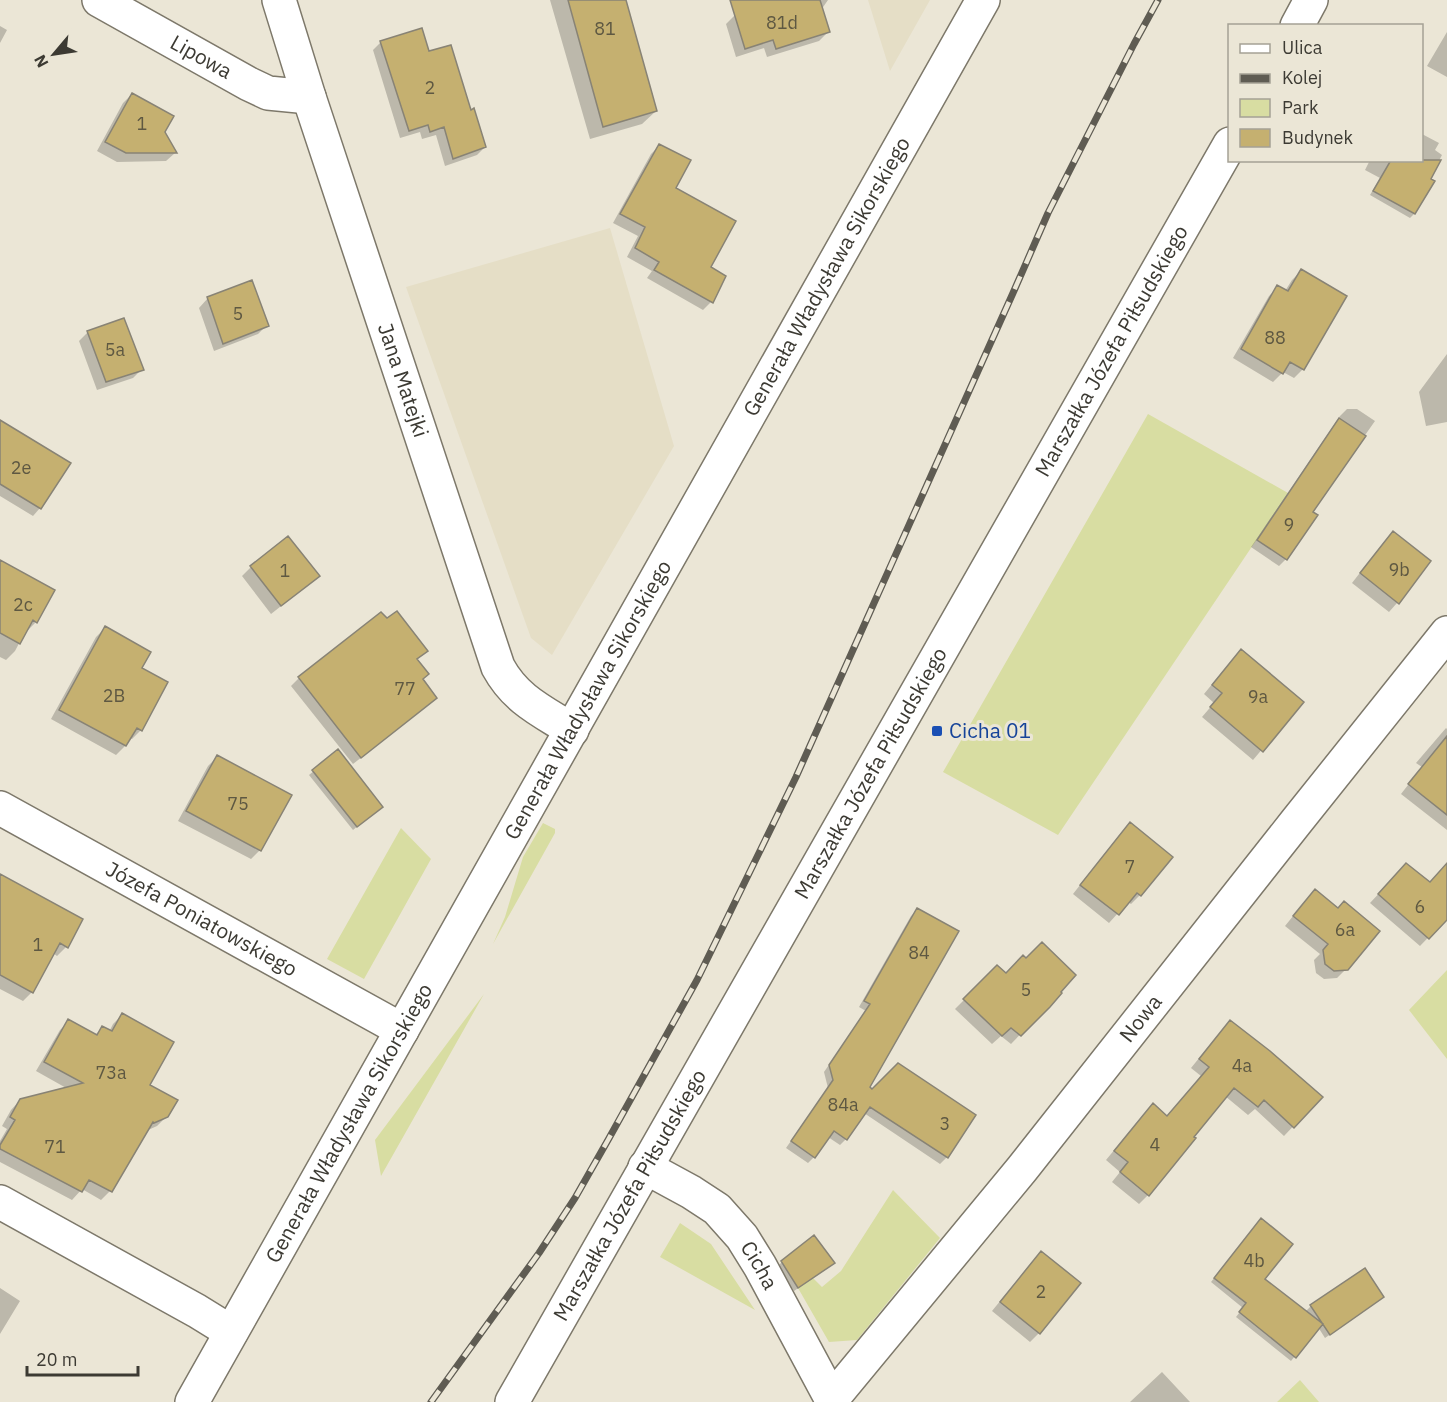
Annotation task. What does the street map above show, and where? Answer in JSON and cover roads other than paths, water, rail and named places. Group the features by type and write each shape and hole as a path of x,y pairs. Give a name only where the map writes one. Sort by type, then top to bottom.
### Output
{"main road":[{"name":"Lipowa","path":"99,0 268,93 309,97"},
{"name":"Jana Matejki","path":"279,0 498,667 520,697 572,730"},
{"name":"Generała Władysława Sikorskiego","path":"192,1402 983,0"},
{"path":"1298,24 1311,0"},
{"name":"Marszałka Józefa Piłsudskiego","path":"512,1402 1228,147"},
{"name":"Nowa","path":"833,1401 1030,1159 1447,633"},
{"name":"Józefa Poniatowskiego","path":"0,808 402,1030"},
{"name":"Cicha","path":"645,1167 717,1209 742,1237 833,1401"},
{"path":"0,1202 231,1332"}],"railway":[{"path":"431,1402 539,1253 575,1198 697,980 796,777 1048,213 1158,0"}],"place":[{"name":"Cicha 01","path":"937,731"}]}
